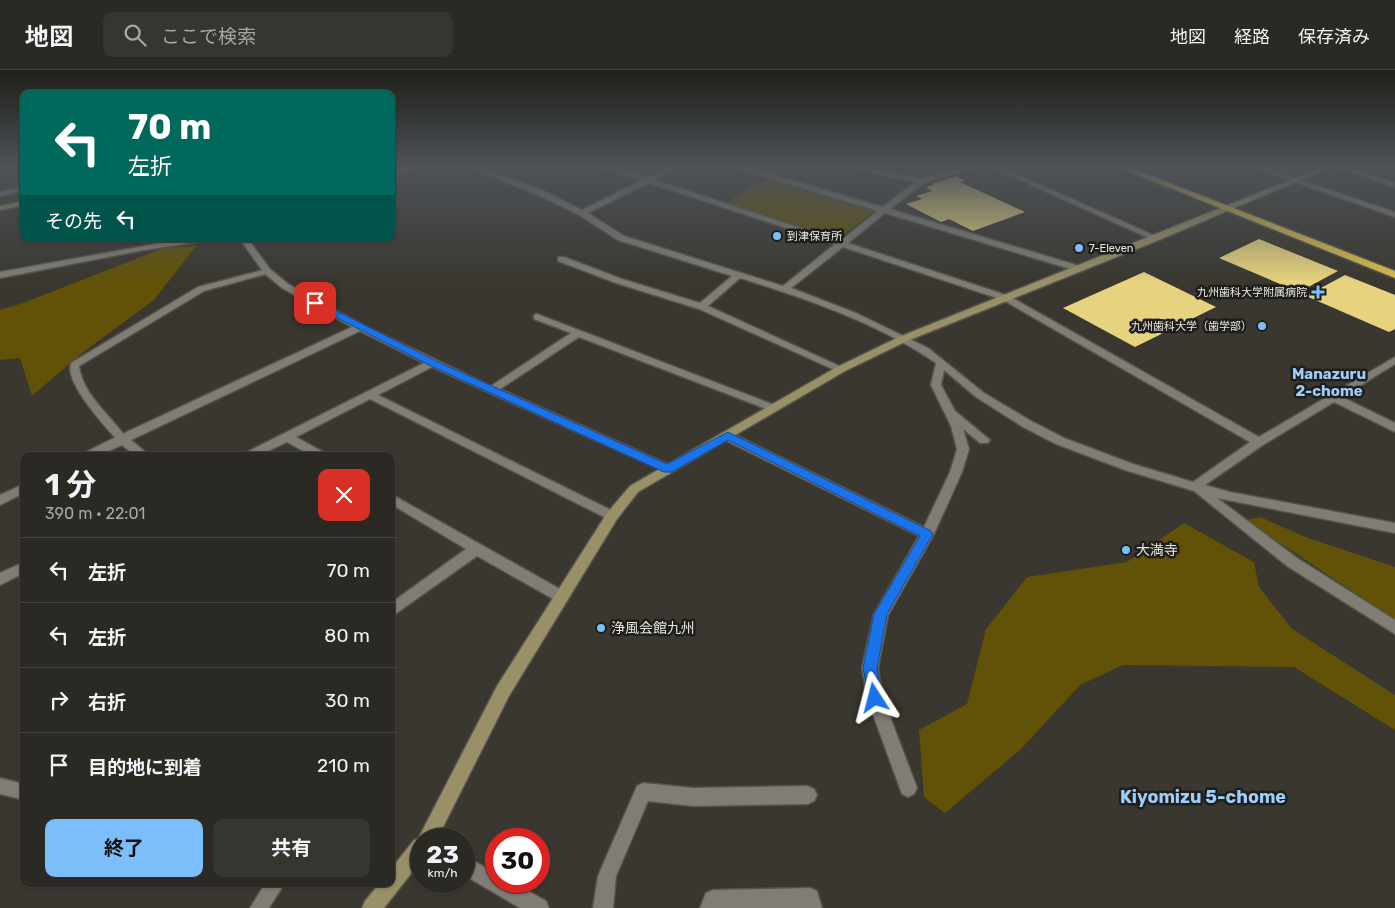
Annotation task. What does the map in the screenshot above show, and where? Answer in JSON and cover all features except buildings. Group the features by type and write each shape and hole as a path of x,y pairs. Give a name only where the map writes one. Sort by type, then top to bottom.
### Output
{"highway":[{"path":"1226,205 1395,267"},
{"path":"1227,205 1395,275"}],"street":[{"path":"0,208 14,205"},
{"path":"567,205 582,212 621,238 784,289 853,315 903,339 941,362 980,395 1028,424 1060,441 1129,468 1230,497 1395,528"},
{"path":"582,212 596,205"},
{"path":"726,205 1006,298 1259,442"},
{"path":"867,205 1080,269"},
{"path":"784,289 889,205"},
{"path":"1082,205 1156,238"},
{"path":"433,828 503,691 612,516 634,489 841,369 903,339 1235,205"},
{"path":"1366,205 1395,215"},
{"path":"0,275 144,246 175,242"},
{"path":"246,242 266,271 285,286 360,327 432,363 668,469"},
{"path":"561,260 619,282 702,308 841,369"},
{"path":"702,308 738,275"},
{"path":"537,317 773,408"},
{"path":"96,452 360,327"},
{"path":"492,390 578,333"},
{"path":"1194,487 1259,442 1335,398 1395,360"},
{"path":"908,788 875,698 870,668 881,614 927,534 956,472 963,449 951,412 936,385 941,362"},
{"path":"257,452 432,363"},
{"path":"370,395 612,516"},
{"path":"1335,398 1395,428"},
{"path":"951,412 984,440"},
{"path":"728,436 927,534"},
{"path":"288,437 314,452"},
{"path":"122,439 139,452"},
{"path":"1194,487 1292,562 1395,628"},
{"path":"0,500 20,490"},
{"path":"395,500 476,549 562,597"},
{"path":"395,608 476,549"},
{"path":"0,579 20,569"},
{"path":"603,908 607,876 643,792 693,797 808,795"},
{"path":"395,879 410,861"},
{"path":"475,871 539,908"},
{"path":"372,908 389,887"},
{"path":"710,908 714,900 810,898 812,908"}],"lane":[{"path":"122,439 86,395 74,372 74,365 201,290 266,271"},
{"path":"0,786 20,791"},
{"path":"259,908 273,887"}],"shaded area":[{"path":"732,205 860,205 876,210 838,239"},
{"path":"196,246 154,300 82,353 32,396 20,358 0,360 0,310 23,303 164,248"},
{"path":"1260,517 1308,538 1395,567 1395,620 1246,520"},
{"path":"1184,523 1254,562 1259,587 1292,629 1395,695 1395,730 1294,667 1123,665 1080,685 1021,749 945,813 924,797 919,730 967,704 986,629 1027,577 1127,562"}],"place":[{"name":"到津保育所","path":"777,236"},
{"name":"7-Eleven","path":"1079,248"},
{"name":"九州歯科大学附属病院","path":"1318,292"},
{"name":"九州歯科大学（歯学部）","path":"1262,326"},
{"name":"大満寺","path":"1126,550"},
{"name":"浄風会館九州","path":"601,628"}],"district":[{"name":"Manazuru 2-chome","path":"1329,382"},
{"name":"Kiyomizu 5-chome","path":"1203,797"}],"route":[{"path":"315,303 432,363 668,469 728,436 927,534 881,614 870,668 875,698"}]}
